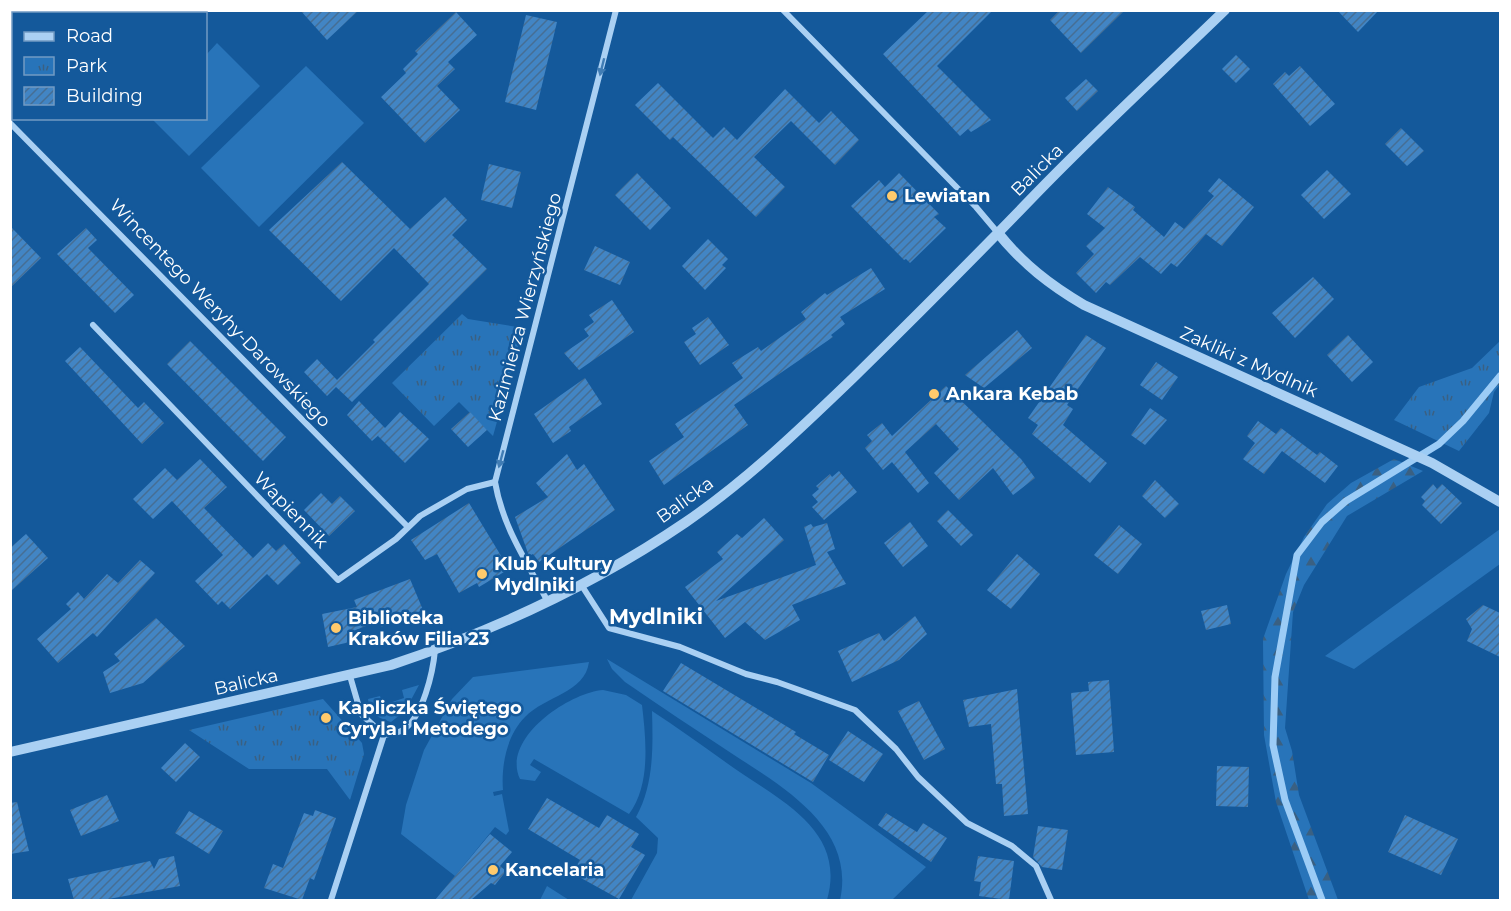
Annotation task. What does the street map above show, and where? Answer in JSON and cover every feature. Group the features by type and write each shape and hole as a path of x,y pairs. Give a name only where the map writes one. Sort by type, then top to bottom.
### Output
{"street":[{"name":"Kazimierza Wierzyńskiego","path":"548,603 515,545 501,511 495,482 616,10"},
{"path":"783,10 962,192 998,233"},
{"name":"Balicka","path":"11,751 350,676 435,650 548,603 582,586 686,521 776,451 942,291 1225,10"},
{"name":"Wincentego Weryhy-Darowskiego","path":"10,123 407,526"},
{"name":"Zakliki z Mydlnik","path":"998,233 1037,275 1084,305 1432,463 1500,502"},
{"name":"Wapiennik","path":"93,324 339,580 396,539 407,526 467,489 495,482"},
{"path":"582,586 609,628 680,647 746,674 777,682 855,710 896,749 918,777 967,823 1012,846 1036,867 1051,900"},
{"path":"384,735 403,730 414,716 432,676 435,650"},
{"path":"350,676 361,714 384,735"},
{"path":"331,900 384,735"}],"green space":[{"path":"217,43 260,86 189,156 153,120 207,120 207,54"},
{"path":"306,66 364,123 259,227 201,168"},
{"path":"462,314 468,319 523,328 493,436 459,402 434,426 392,383"},
{"path":"1500,341 1500,384 1494,392 1489,413 1459,451 1394,420 1419,387 1472,368"},
{"path":"1394,459 1423,471 1347,516 1304,585 1293,612 1285,728 1292,751 1299,795 1338,900 1309,900 1276,802 1264,735 1263,639 1286,574 1304,537 1327,504 1351,483"},
{"path":"1500,529 1500,564 1354,669 1325,656"},
{"path":"607,659 811,783 926,867 892,900 840,900 842,874 837,851 826,831 811,812 772,780 625,682 612,669"},
{"path":"589,662 580,681 533,710 514,732 504,761 503,790 493,792 494,796 502,794 509,831 506,835 495,827 455,876 401,834 406,805 424,750 452,699 473,677"},
{"path":"419,685 405,711 391,722 373,712 368,699 380,696 383,705 404,698 402,690"},
{"path":"603,690 626,695 642,705 645,732 644,776 641,790 629,814 534,759 530,765 541,772 535,781 520,779 517,764 520,749 529,734 541,721 556,709 573,700"},
{"path":"323,699 362,743 364,754 350,800 327,769 249,769 189,730"},
{"path":"652,711 783,801 801,816 816,833 827,852 831,874 827,900 631,900 657,853 658,838 636,817 646,792 651,766"},
{"path":"547,886 569,900 540,900"}],"building":[{"path":"300,10 359,10 327,40"},
{"path":"929,10 993,10 937,66 991,120 971,132 968,129 960,136 883,54"},
{"path":"1060,10 1125,10 1081,53 1050,20"},
{"path":"1337,10 1379,10 1358,32"},
{"path":"456,12 477,35 448,62 455,69 437,86 460,110 425,143 381,97 406,73 403,69 418,54 415,51"},
{"path":"526,15 557,22 536,110 505,102"},
{"path":"1236,55 1250,69 1236,83 1222,69"},
{"path":"1300,66 1335,104 1310,126 1273,84 1285,72 1289,76"},
{"path":"1086,79 1098,91 1077,111 1065,98"},
{"path":"658,83 713,138 724,127 737,140 785,89 819,123 831,111 859,140 835,165 791,121 754,157 785,187 756,217 673,137 670,140 635,105"},
{"path":"1401,128 1424,151 1407,166 1385,144"},
{"path":"342,162 410,229 445,197 467,220 452,235 487,269 352,402 336,387 327,396 304,372 317,359 337,380 429,284 394,248 341,301 269,230"},
{"path":"489,164 521,172 512,208 481,200"},
{"path":"1327,170 1351,194 1324,219 1301,195"},
{"path":"637,173 671,208 650,230 615,195"},
{"name":"Lewiatan","path":"899,173 939,214 934,217 946,228 910,263 904,260 851,206 879,180 885,187"},
{"path":"1219,178 1254,207 1222,246 1206,234 1177,267 1171,263 1161,274 1140,257 1110,285 1106,282 1096,293 1076,273 1094,254 1086,246 1105,228 1087,214 1108,187 1135,207 1133,210 1164,237 1175,222 1184,229 1214,196 1208,191"},
{"path":"10,226 41,258 10,288"},
{"path":"86,228 97,240 88,248 134,295 115,313 57,254"},
{"path":"708,239 728,259 722,265 726,268 705,290 682,266"},
{"path":"595,246 630,262 620,285 584,270"},
{"path":"871,268 885,289 840,317 845,324 831,335 833,337 734,405 748,425 664,485 649,461 684,437 675,424 743,378 732,363 758,347 761,351 806,319 801,312 825,293 827,295"},
{"path":"1313,277 1334,299 1295,338 1272,313"},
{"path":"612,300 634,332 579,370 564,353 589,336 584,329 594,322 589,315"},
{"path":"708,317 729,345 700,365 684,342 696,334 692,328"},
{"path":"1017,330 1032,348 984,388 965,375"},
{"path":"1086,335 1106,348 1067,405 1073,409 1063,425 1107,463 1090,483 1032,434 1038,425 1028,418"},
{"path":"1348,335 1373,362 1352,382 1327,355"},
{"path":"190,341 286,437 263,461 167,364"},
{"path":"80,347 138,408 144,402 164,423 142,444 65,361"},
{"path":"1156,362 1178,377 1162,400 1140,385"},
{"path":"585,378 602,404 569,427 571,431 553,443 534,414"},
{"path":"946,386 1021,459 1035,478 1013,495 993,468 959,500 934,473 959,449 936,424 905,452 929,483 918,493 892,462 883,470 865,448 872,441 867,435 882,423 892,436"},
{"path":"359,401 385,428 400,412 429,439 405,463 378,436 380,434 372,441 347,415"},
{"path":"1150,408 1167,420 1145,445 1131,435"},
{"path":"470,412 487,430 468,447 451,429"},
{"path":"1258,421 1276,434 1281,428 1317,455 1320,452 1338,466 1325,483 1282,451 1264,474 1243,459 1255,443 1247,436"},
{"path":"567,454 577,470 584,464 615,510 539,562 533,554 529,556 515,517 548,497 536,483"},
{"path":"200,459 227,487 204,508 253,558 268,543 276,551 284,544 301,563 278,585 267,574 230,609 222,601 218,605 195,581 223,555 172,501 153,519 133,499 165,468 177,480"},
{"path":"839,471 857,492 824,520 812,507 818,502 812,495 819,489 816,486 830,474 832,477"},
{"path":"1155,480 1179,504 1165,518 1142,496"},
{"path":"1433,484 1437,489 1442,484 1462,503 1441,524 1422,505 1425,501 1421,497"},
{"path":"321,493 332,504 340,496 355,511 329,536 304,510"},
{"path":"469,503 509,569 479,587 477,583 459,593 437,554 425,560 411,540"},
{"path":"948,510 973,535 961,546 937,521"},
{"path":"764,518 784,540 716,601 816,565 804,527 811,524 813,527 827,523 835,549 827,552 846,584 792,605 800,620 765,640 745,622 725,638 685,587 723,559 717,552 737,534 742,538"},
{"path":"910,522 928,546 903,567 884,543"},
{"path":"1119,525 1142,544 1118,574 1094,555"},
{"path":"26,534 48,558 10,592 10,548"},
{"path":"1017,554 1040,574 1011,609 987,590"},
{"path":"140,560 155,573 97,637 93,633 58,663 37,639 71,609 66,604 78,592 84,599 107,574 118,583"},
{"path":"410,579 423,610 381,627 379,621 348,633 350,642 328,647 322,614 357,607 354,600"},
{"path":"1227,605 1231,624 1206,630 1201,611"},
{"path":"1483,605 1500,613 1500,657 1467,641 1472,629 1466,619"},
{"path":"915,616 927,634 899,660 852,682 838,651 879,633 884,641"},
{"path":"156,618 185,646 143,683 110,693 103,672 120,661 114,654"},
{"path":"681,663 796,732 794,734 829,755 813,782 663,691"},
{"path":"1109,680 1114,752 1076,755 1071,693 1089,691 1088,682"},
{"path":"1017,689 1028,814 1004,816 1002,784 996,784 991,724 969,727 963,700"},
{"path":"919,701 945,749 924,760 898,711"},
{"path":"848,731 883,754 864,782 829,760"},
{"path":"185,743 200,757 176,782 161,768"},
{"path":"1217,766 1249,767 1248,807 1216,806"},
{"path":"107,795 119,821 81,836 70,810"},
{"path":"547,798 599,828 607,815 639,834 631,847 645,855 619,899 572,873 580,860 528,829"},
{"path":"17,802 29,851 10,854 10,803"},
{"path":"315,810 336,818 314,880 310,878 302,900 264,888 273,864 283,868 304,813 313,816"},
{"path":"189,811 223,831 209,854 175,833"},
{"path":"886,813 917,832 923,823 947,838 931,862 878,825"},
{"path":"1405,815 1458,839 1441,875 1388,852"},
{"path":"1038,826 1068,830 1062,870 1042,867 1033,857"},
{"path":"490,834 512,852 500,866 506,871 495,885 491,883 471,900 435,900"},
{"path":"174,856 180,886 103,900 74,900 68,879 150,861 154,869 159,859"},
{"path":"978,856 1014,861 1009,900 979,896 981,882 974,881"}],"waterway":[{"path":"1322,900 1285,800 1273,745 1275,677 1297,555 1322,522 1346,501 1439,444 1463,421 1500,376"}],"place":[{"name":"Lewiatan","path":"892,196"},
{"name":"Ankara Kebab","path":"934,394"},
{"name":"Klub Kultury Mydlniki","path":"482,574"},
{"name":"Biblioteka Kraków Filia 23","path":"336,628"},
{"name":"Kapliczka Świętego Cyryla i Metodego","path":"326,718"},
{"name":"Kancelaria","path":"493,870"}],"district":[{"name":"Mydlniki","path":"656,616"}]}
